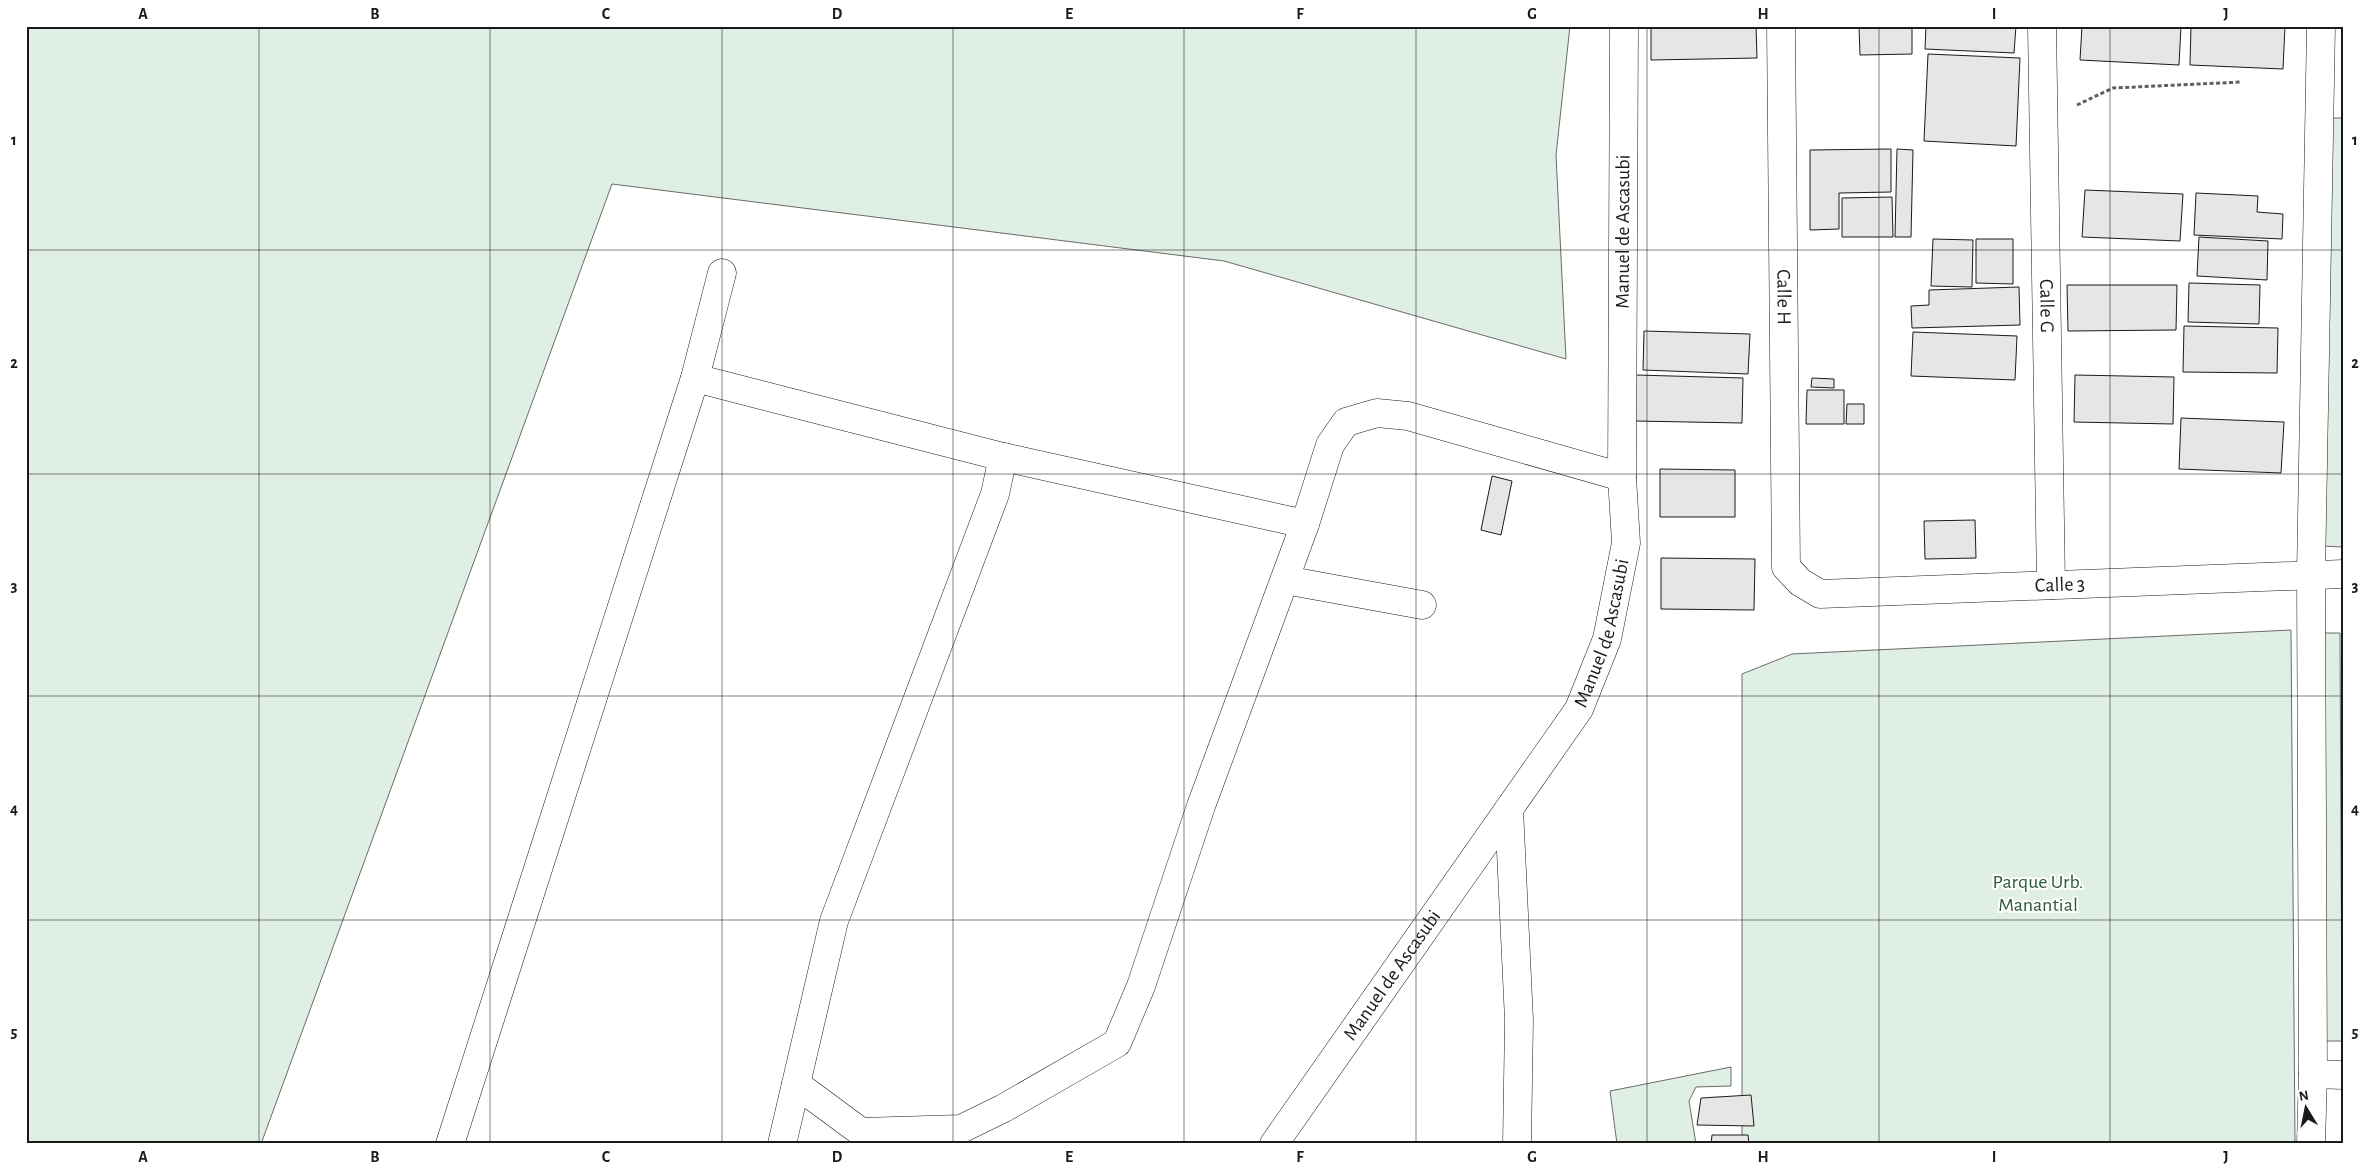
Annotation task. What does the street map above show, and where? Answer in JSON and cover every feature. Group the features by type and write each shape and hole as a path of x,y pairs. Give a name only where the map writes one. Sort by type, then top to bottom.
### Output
{"street":[{"name":"Manuel de Ascasubi","path":"1274,1144 1579,710 1607,639 1626,543 1622,476 1624,26"},
{"name":"Calle H","path":"1781,26 1786,567"},
{"name":"Calle G","path":"2042,26 2052,585"},
{"path":"2312,1144 2311,573 2321,26"},
{"path":"450,1144 695,378 722,273"},
{"path":"695,378 1003,457 1305,524"},
{"path":"796,1084 861,1132 961,1129 1004,1108 1117,1043 1141,986 1201,806 1305,524 1330,445 1346,422 1377,413 1408,416 1622,476"},
{"path":"782,1144 834,921 995,494 1003,457"},
{"name":"Calle 3","path":"1786,567 1800,582 1820,594 2311,573 2343,574"},
{"path":"1284,580 1422,605"},
{"path":"1509,809 1519,1020 1517,1144"},
{"path":"2313,1074 2343,1075"}],"path":[{"path":"2044,130 2077,105 2113,88 2242,82"}],"green space":[{"path":"26,26 1570,26 1556,155 1566,359 1224,261 612,184 261,1144 26,1144"},
{"path":"2330,118 2343,118 2343,547 2321,546"},
{"name":"Parque Urb. Manantial","path":"2291,630 2295,1144 1742,1144 1742,674 1792,654"},
{"path":"2319,633 2340,633 2342,1041 2321,1041"},
{"path":"1731,1067 1731,1086 1696,1087 1689,1101 1696,1144 1617,1144 1610,1091"}],"building":[{"path":"1651,26 1756,26 1757,58 1651,60"},
{"path":"1859,26 1912,26 1912,54 1860,55"},
{"path":"1926,26 2016,26 2014,53 1925,49"},
{"path":"2082,26 2181,26 2179,65 2080,60"},
{"path":"2191,26 2285,26 2283,69 2190,65"},
{"path":"1928,54 2020,58 2016,146 1924,141"},
{"path":"1891,149 1891,192 1839,193 1839,229 1810,230 1810,150"},
{"path":"1897,149 1913,150 1911,237 1895,237"},
{"path":"2085,190 2183,194 2180,241 2082,237"},
{"path":"2196,193 2258,196 2257,212 2283,214 2282,239 2194,235"},
{"path":"1892,197 1893,237 1842,237 1842,198"},
{"path":"2199,237 2268,241 2267,280 2197,276"},
{"path":"1933,239 1973,240 1972,287 1931,286"},
{"path":"1976,239 2013,239 2013,284 1976,283"},
{"path":"2189,283 2260,285 2259,324 2188,322"},
{"path":"2067,285 2177,285 2176,330 2068,331"},
{"path":"2019,287 2020,325 1912,328 1911,306 1929,305 1929,290"},
{"path":"2184,326 2278,328 2277,373 2183,372"},
{"path":"1644,331 1750,334 1748,374 1643,370"},
{"path":"1913,332 2017,336 2015,380 1911,376"},
{"path":"1636,375 1743,378 1742,423 1635,421"},
{"path":"2075,375 2174,377 2173,424 2074,422"},
{"path":"1812,378 1834,379 1834,388 1811,387"},
{"path":"1807,390 1844,390 1844,424 1806,424"},
{"path":"1847,404 1864,404 1864,424 1846,424"},
{"path":"2181,418 2284,422 2281,473 2179,469"},
{"path":"1660,469 1735,470 1735,517 1660,517"},
{"path":"1492,476 1512,481 1501,535 1481,530"},
{"path":"1975,520 1976,558 1925,559 1924,521"},
{"path":"1661,558 1755,559 1754,610 1661,609"},
{"path":"1751,1095 1754,1126 1697,1125 1701,1098"},
{"path":"1712,1135 1748,1135 1749,1144 1711,1144"}]}
